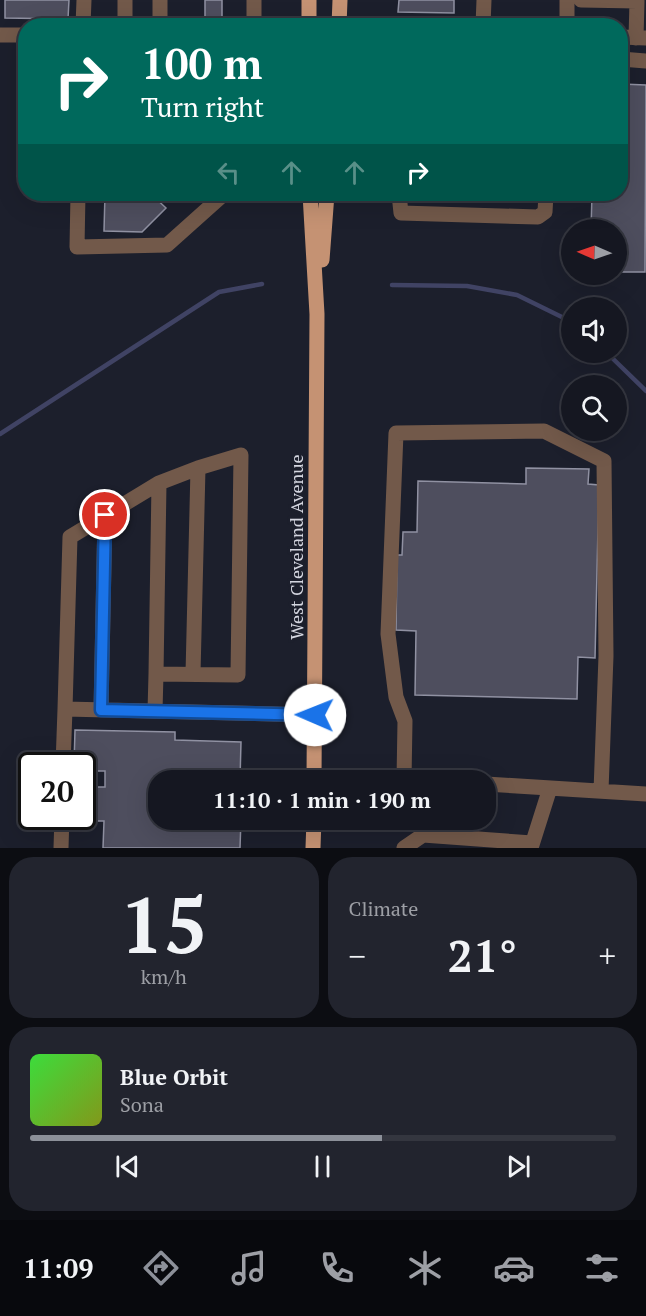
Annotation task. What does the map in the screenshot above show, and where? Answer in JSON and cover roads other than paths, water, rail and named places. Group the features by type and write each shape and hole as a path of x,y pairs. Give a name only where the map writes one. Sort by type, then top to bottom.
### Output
{"main road":[{"path":"309,0 309,18"},
{"path":"339,0 339,18"},
{"name":"West Cleveland Avenue","path":"310,201 317,314 314,770"},
{"name":"West Cleveland Avenue","path":"317,314 326,201"},
{"path":"313,848 314,830"}],"street":[{"path":"83,18 84,0"},
{"path":"125,0 125,18"},
{"path":"160,0 160,18"},
{"path":"254,0 254,18"},
{"path":"483,18 484,0"},
{"path":"567,0 567,18"},
{"path":"581,0 637,1 634,38"},
{"path":"0,34 18,35"},
{"path":"628,60 646,61"},
{"path":"78,201 77,247 167,245 216,201"},
{"path":"400,201 401,213 538,217 545,212 546,201"},
{"path":"404,770 405,721 396,697 388,634 396,433 544,431 604,461 606,656 601,791"},
{"path":"63,752 70,537 159,483 241,455 238,675 156,674"},
{"path":"194,674 198,468"},
{"path":"155,711 159,483"},
{"path":"101,710 105,515"},
{"path":"65,709 315,715"},
{"path":"496,785 646,794"},
{"path":"404,848 423,835 531,846 550,788"},
{"path":"61,848 62,830"},
{"path":"422,830 423,835"}],"waterway":[{"path":"0,434 219,292 262,284"},
{"path":"392,285 467,286 517,295 561,317"},
{"path":"617,363 646,391"}]}
